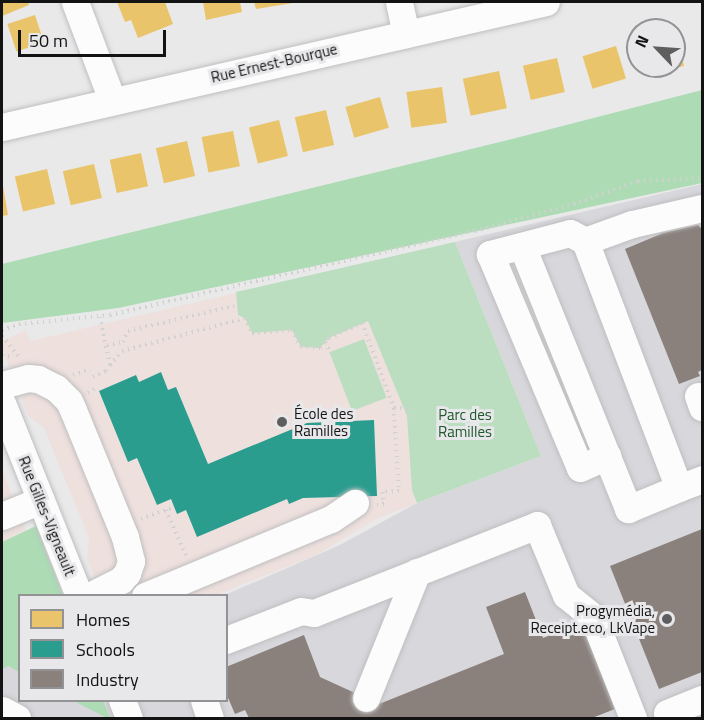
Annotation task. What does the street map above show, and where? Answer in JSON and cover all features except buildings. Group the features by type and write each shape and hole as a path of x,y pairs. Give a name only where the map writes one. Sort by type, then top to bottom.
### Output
{"street":[{"path":"75,2 112,100"},
{"path":"399,2 406,34"},
{"name":"Rue Ernest-Bourque","path":"2,127 546,2"},
{"path":"585,241 632,224 702,208"},
{"path":"570,233 585,241 691,484 628,509 522,246 570,233"},
{"path":"2,385 19,379 38,380 56,388 69,401 73,410 125,537 131,561 128,573 122,580 94,594"},
{"name":"Rue Gilles-Vigneault","path":"2,403 78,594"},
{"path":"2,516 41,500"},
{"path":"150,594 367,504"},
{"path":"228,639 300,611 314,613 537,525 566,595 593,617 633,718"},
{"path":"366,698 417,573"},
{"path":"667,713 702,699"},
{"path":"123,702 129,718"},
{"path":"205,702 210,718"},
{"path":"2,710 17,718"}],"path":[{"path":"2,330 19,324 100,317 475,231 574,204 638,181 702,178"},
{"path":"123,342 128,331 234,306"},
{"path":"100,317 110,365"},
{"path":"93,377 106,371 122,351 127,349 245,318 252,333 292,330 301,347 320,348 326,342 362,323 394,408 399,492 382,492 384,504 367,504"},
{"path":"2,336 20,357"},
{"path":"107,345 123,342"},
{"path":"123,342 127,349"},
{"path":"326,342 330,353"},
{"path":"394,408 410,409 413,425"},
{"path":"133,523 174,507"},
{"path":"166,510 184,551"}],"shaded area":[{"path":"702,184 702,718 2,718 2,666 18,657 18,702 228,702 227,594 340,545 417,503 541,456 455,242"},
{"name":"École des Ramilles","path":"455,242 541,456 378,518 316,555 218,594 102,594 87,558 89,538 44,428 29,417 2,349 2,341 26,330 30,341"},
{"path":"2,470 26,530 2,542"}],"green space":[{"path":"702,90 702,183 118,308 2,323 2,264"},
{"name":"Parc des Ramilles","path":"455,242 541,456 417,503 412,490 407,416 368,321 329,338 320,348 301,347 292,330 252,333 245,318 238,315 236,292"},
{"path":"364,339 387,398 352,411 329,352"},
{"path":"36,526 63,594 18,594 18,671 9,666 2,669 2,542"},
{"path":"76,702 103,702 110,718"}],"place":[{"name":"École des Ramilles","path":"282,422"},
{"name":"Progymédia, Receipt.eco, LkVape","path":"667,619"}]}
